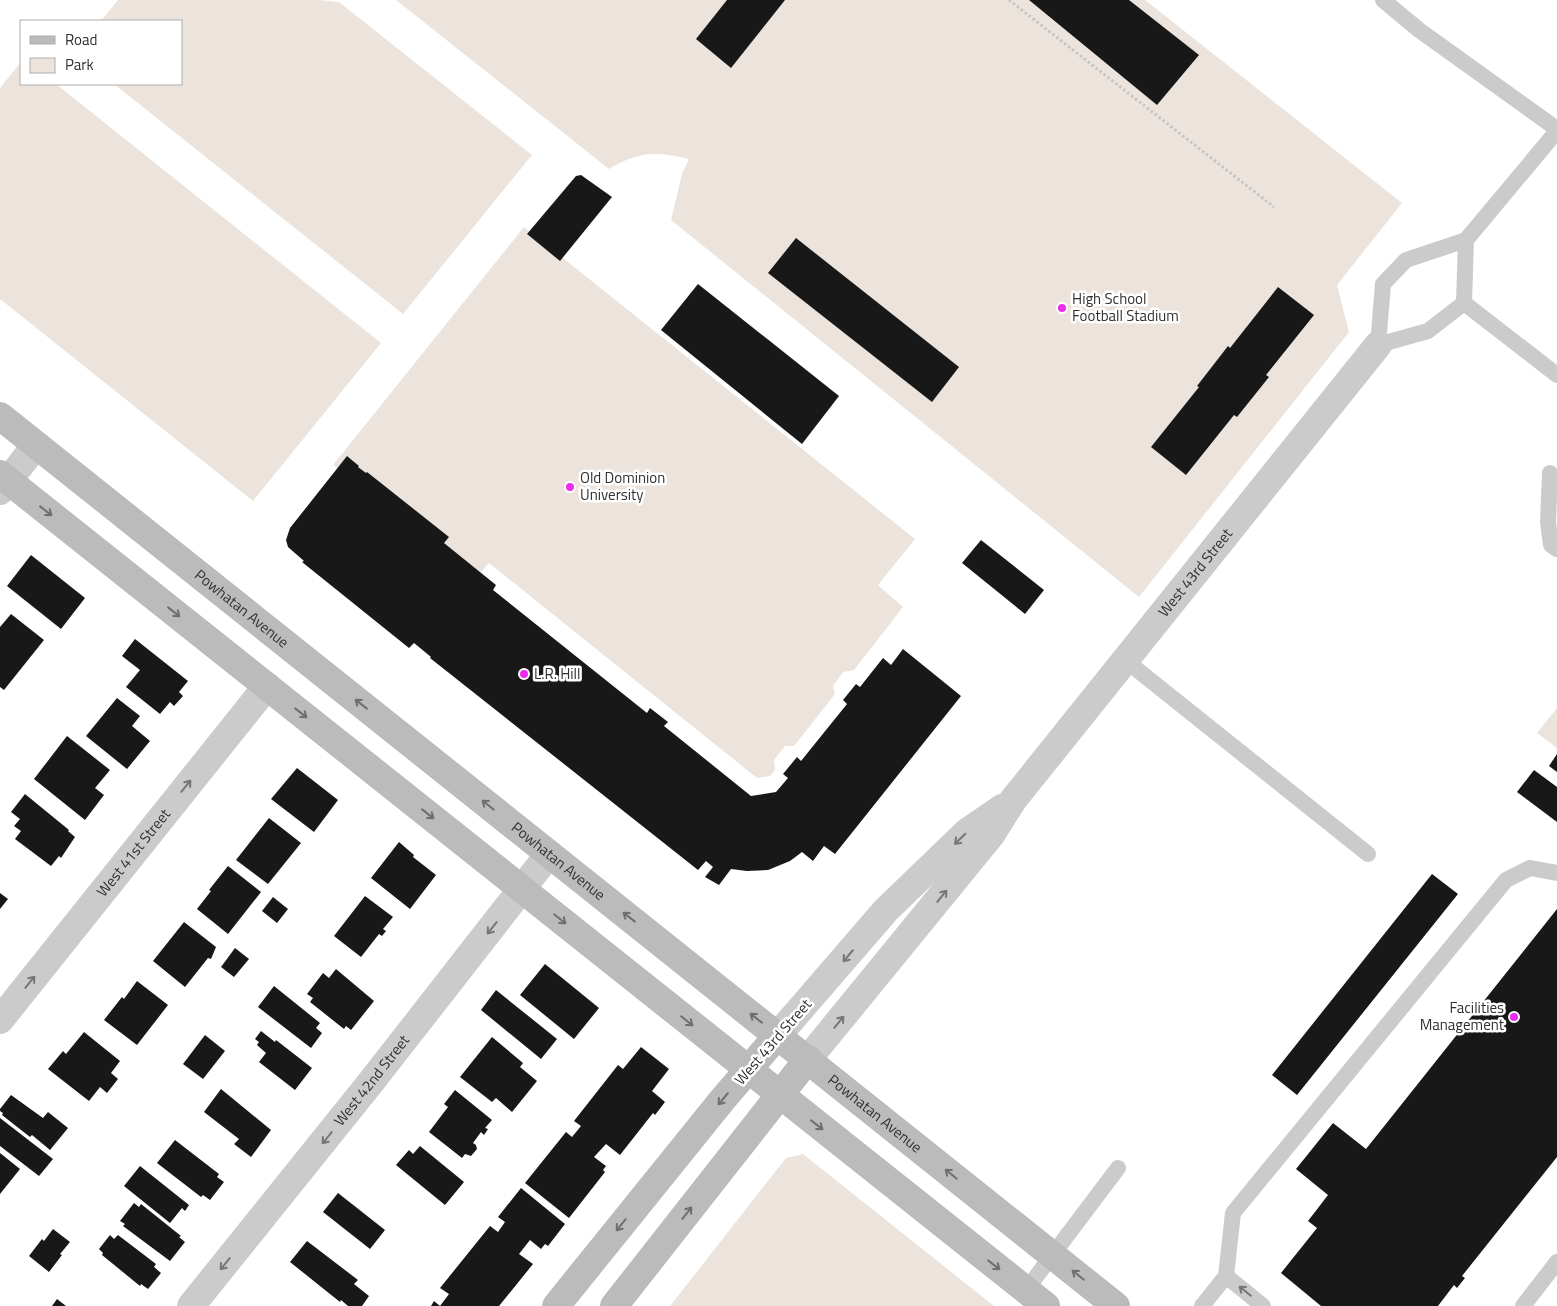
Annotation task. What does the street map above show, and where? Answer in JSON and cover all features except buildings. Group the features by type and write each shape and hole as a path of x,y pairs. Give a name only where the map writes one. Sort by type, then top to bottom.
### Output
{"street":[{"name":"West 43rd Street","path":"614,1306 808,1059 991,836 1013,800 1378,344"},
{"name":"Powhatan Avenue","path":"0,416 1116,1306"},
{"path":"36,445 3,482 266,686 1036,1298"},
{"name":"West 41st Street","path":"0,1020 266,686"},
{"name":"West 43rd Street","path":"556,1306 723,1098 886,910 968,832 1013,800"},
{"name":"West 42nd Street","path":"192,1306 365,1090 549,854"}],"lane":[{"path":"1384,0 1419,30 1557,130 1466,240 1406,260 1383,284 1378,344 1428,331 1464,303"},
{"path":"1464,303 1466,240"},
{"path":"1464,303 1557,375"},
{"path":"1550,473 1548,522 1552,544 1557,549"},
{"path":"1125,660 1368,854"},
{"path":"1202,1306 1226,1276 1233,1213 1506,880 1530,868 1557,873"},
{"path":"1036,1298 1053,1255 1118,1168"},
{"path":"1523,1306 1557,1262"},
{"path":"1226,1276 1263,1306"}],"path":[{"path":"1009,0 1274,207"}],"green space":[{"path":"118,0 319,0 339,2 532,155 403,314 115,85 182,85 182,20 102,20"},
{"name":"High School Football Stadium","path":"396,0 1145,0 1402,203 1337,285 1349,332 1139,597 671,220 682,174 689,159 648,154 629,159 609,169"},
{"path":"20,63 20,85 57,85 381,343 253,501 0,299 0,88"},
{"path":"524,227 915,539 878,585 903,607 854,670 843,672 833,686 835,694 794,746 785,746 774,760 775,770 770,776 757,778 489,563 474,580 333,465"},
{"path":"1557,708 1557,748 1537,733"},
{"path":"803,1154 994,1306 670,1306 786,1158"}],"place":[{"name":"High School Football Stadium","path":"1062,308"},
{"name":"Old Dominion University","path":"570,487"},
{"name":"L.R. Hill","path":"524,674"},
{"name":"Facilities Management","path":"1514,1017"}]}
